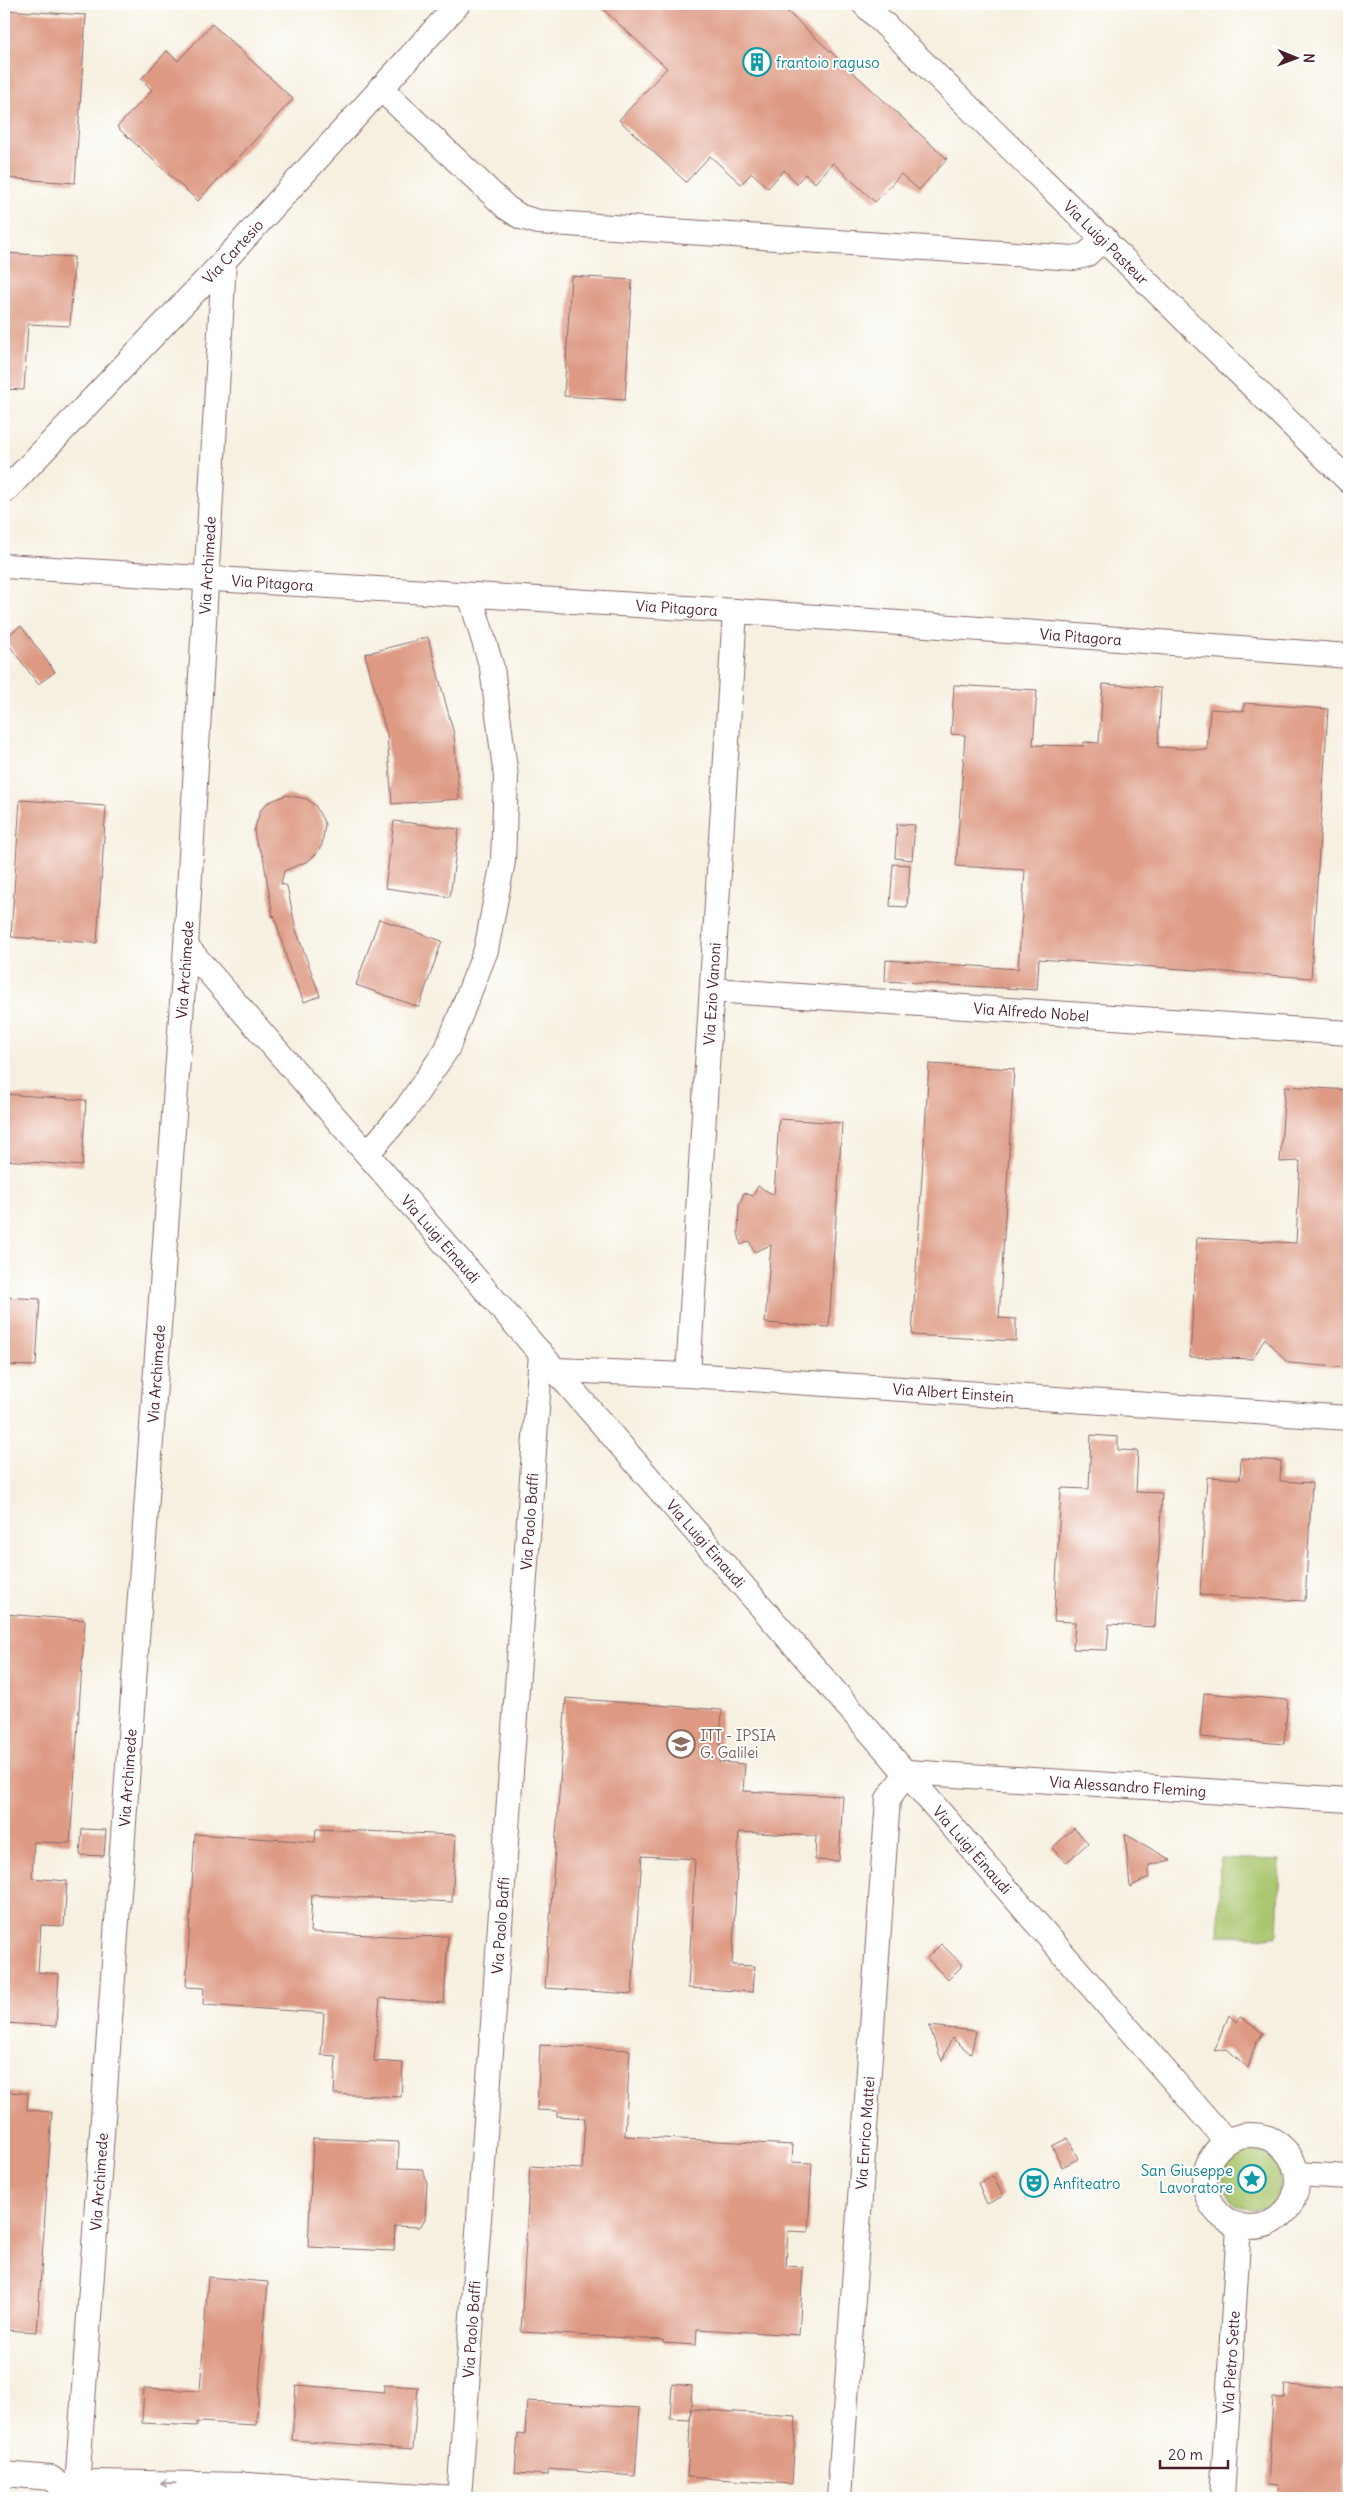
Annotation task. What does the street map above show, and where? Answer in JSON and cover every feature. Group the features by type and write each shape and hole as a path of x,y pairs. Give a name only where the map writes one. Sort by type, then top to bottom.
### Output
{"street":[{"name":"Via Cartesio","path":"4,492 224,261 458,4"},
{"name":"Via Luigi Pasteur","path":"864,4 1105,238 1349,481"},
{"path":"380,88 507,208 521,217 538,222 1074,258 1086,255 1105,238"},
{"name":"Via Archimede","path":"68,2491 186,946 224,261"},
{"name":"Via Pitagora","path":"4,566 735,611 1349,656"},
{"path":"367,1154 406,1109 447,1049 486,950 500,879 503,861 506,777 492,668 470,595"},
{"name":"Via Ezio Vanoni","path":"688,1375 735,611"},
{"name":"Via Luigi Einaudi","path":"186,946 907,1772 1227,2142"},
{"name":"Via Alfredo Nobel","path":"713,990 1349,1033"},
{"name":"Via Albert Einstein","path":"548,1361 688,1375 1349,1418"},
{"name":"Via Paolo Baffi","path":"459,2498 548,1361"},
{"name":"Via Alessandro Fleming","path":"907,1772 1349,1800"},
{"name":"Via Enrico Mattei","path":"839,2498 888,1800 907,1772"},
{"path":"1256,2135 1270,2139 1283,2147 1292,2160 1297,2174 1297,2189 1292,2204 1282,2216 1269,2224 1254,2227 1239,2226 1225,2220 1214,2209 1207,2195 1205,2180 1208,2165 1215,2152 1227,2142 1241,2136 1256,2135"},
{"path":"1297,2174 1349,2178"},
{"name":"Via Pietro Sette","path":"1222,2498 1239,2226"},
{"path":"4,2474 51,2478 68,2491 95,2482 241,2484 455,2498"},
{"path":"192,2498 241,2484 288,2498"}],"green space":[{"path":"1220,1858 1280,1860 1277,1937 1218,1935"},
{"path":"1252,2151 1263,2153 1276,2164 1281,2180 1279,2191 1268,2204 1252,2209 1241,2207 1228,2196 1223,2180 1225,2169 1236,2156"}],"building":[{"name":"frantoio raguso","path":"597,4 779,4 947,159 919,190 901,174 875,202 833,163 815,183 805,174 797,183 784,170 768,188 752,173 741,184 710,156 686,182 619,120 667,68"},
{"path":"4,10 86,15 75,183 4,178"},
{"path":"212,24 293,99 198,201 117,127 152,90 141,79 167,51 178,61"},
{"path":"4,253 74,257 70,326 28,324 24,390 4,389"},
{"path":"571,276 632,280 625,400 564,396"},
{"path":"21,626 55,672 38,684 4,638"},
{"path":"428,637 454,734 459,799 392,804 387,735 365,654"},
{"path":"1103,684 1161,688 1158,747 1207,750 1210,709 1244,711 1244,703 1328,709 1311,978 1039,959 1037,990 885,981 886,960 1018,969 1025,870 956,866 965,735 951,734 954,685 1037,690 1033,745 1084,746 1084,742 1099,743"},
{"path":"286,795 307,799 315,805 325,824 322,845 316,854 308,861 284,871 281,884 287,886 296,930 320,996 304,1002 290,970 274,915 273,917 263,856 256,842 254,831 260,811 267,803"},
{"path":"20,800 106,806 97,943 11,937"},
{"path":"394,821 459,829 450,897 385,888"},
{"path":"897,824 915,825 912,860 895,858"},
{"path":"893,864 910,865 907,907 890,906"},
{"path":"379,919 442,941 419,1007 356,985"},
{"path":"929,1064 1014,1069 999,1318 1016,1319 1016,1341 912,1335"},
{"path":"1285,1086 1349,1090 1349,1330 1347,1368 1290,1363 1265,1338 1253,1359 1190,1357 1197,1238 1296,1243 1300,1161 1280,1162"},
{"path":"4,1094 86,1100 82,1166 4,1160"},
{"path":"779,1119 842,1123 829,1327 765,1323 771,1245 754,1252 749,1241 741,1245 738,1232 739,1205 744,1193 753,1196 758,1186 774,1195"},
{"path":"4,1297 40,1299 36,1366 4,1365"},
{"path":"1091,1435 1118,1437 1118,1450 1138,1451 1136,1492 1162,1493 1155,1627 1109,1624 1107,1650 1073,1649 1075,1622 1054,1621 1061,1488 1089,1489"},
{"path":"1241,1458 1281,1461 1280,1481 1312,1483 1305,1601 1200,1595 1207,1477 1240,1479"},
{"path":"4,1614 85,1620 70,1843 34,1842 32,1878 67,1881 64,1926 41,1925 38,1972 59,1974 56,2026 4,2023"},
{"path":"1204,1693 1288,1700 1284,1744 1200,1737"},
{"path":"566,1698 722,1710 719,1762 745,1764 743,1791 843,1796 839,1861 815,1860 816,1836 739,1832 732,1965 755,1966 753,1992 688,1988 695,1859 642,1856 632,1994 545,1988"},
{"path":"1074,1828 1088,1843 1066,1863 1052,1848"},
{"path":"82,1829 106,1830 104,1856 80,1855"},
{"path":"316,1829 456,1835 452,1902 312,1895 310,1932 411,1937 448,1936 444,2003 380,1998 374,2061 403,2063 401,2097 334,2094 336,2056 321,2055 324,2013 203,2005 204,1988 186,1987 195,1834 315,1842"},
{"path":"1125,1834 1171,1860 1149,1865 1149,1877 1130,1887"},
{"path":"941,1944 963,1965 948,1980 927,1958"},
{"path":"1229,2015 1236,2022 1240,2017 1263,2033 1256,2043 1248,2068 1227,2049 1214,2051"},
{"path":"929,2026 976,2031 971,2054 952,2038 942,2061"},
{"path":"540,2045 630,2050 625,2136 793,2145 792,2162 812,2163 808,2232 788,2231 786,2266 803,2267 799,2335 697,2329 696,2345 663,2343 663,2340 521,2332 530,2166 582,2169 585,2118 557,2116 557,2111 537,2110"},
{"path":"4,2092 28,2093 27,2110 52,2112 37,2332 4,2330"},
{"path":"313,2138 399,2142 398,2168 423,2169 427,2183 425,2219 420,2227 395,2226 394,2251 308,2247"},
{"path":"1068,2138 1078,2159 1062,2167 1052,2146"},
{"path":"993,2176 1003,2196 987,2204 978,2183"},
{"path":"208,2277 268,2282 256,2425 197,2422 197,2426 142,2423 144,2388 200,2391"},
{"path":"672,2384 692,2386 690,2420 670,2419"},
{"path":"296,2385 384,2392 384,2385 418,2387 413,2449 292,2440"},
{"path":"1285,2385 1349,2389 1349,2459 1346,2459 1344,2498 1277,2498 1278,2486 1268,2485 1273,2398 1284,2398"},
{"path":"527,2401 640,2408 635,2476 548,2469 548,2475 515,2473 518,2433 525,2434"},
{"path":"691,2409 796,2416 792,2484 687,2477"}],"place":[{"name":"frantoio raguso","path":"757,62"},
{"name":"ITT - IPSIA G. Galilei","path":"681,1744"},
{"name":"San Giuseppe Lavoratore","path":"1252,2179"},
{"name":"Anfiteatro","path":"1034,2183"}]}
